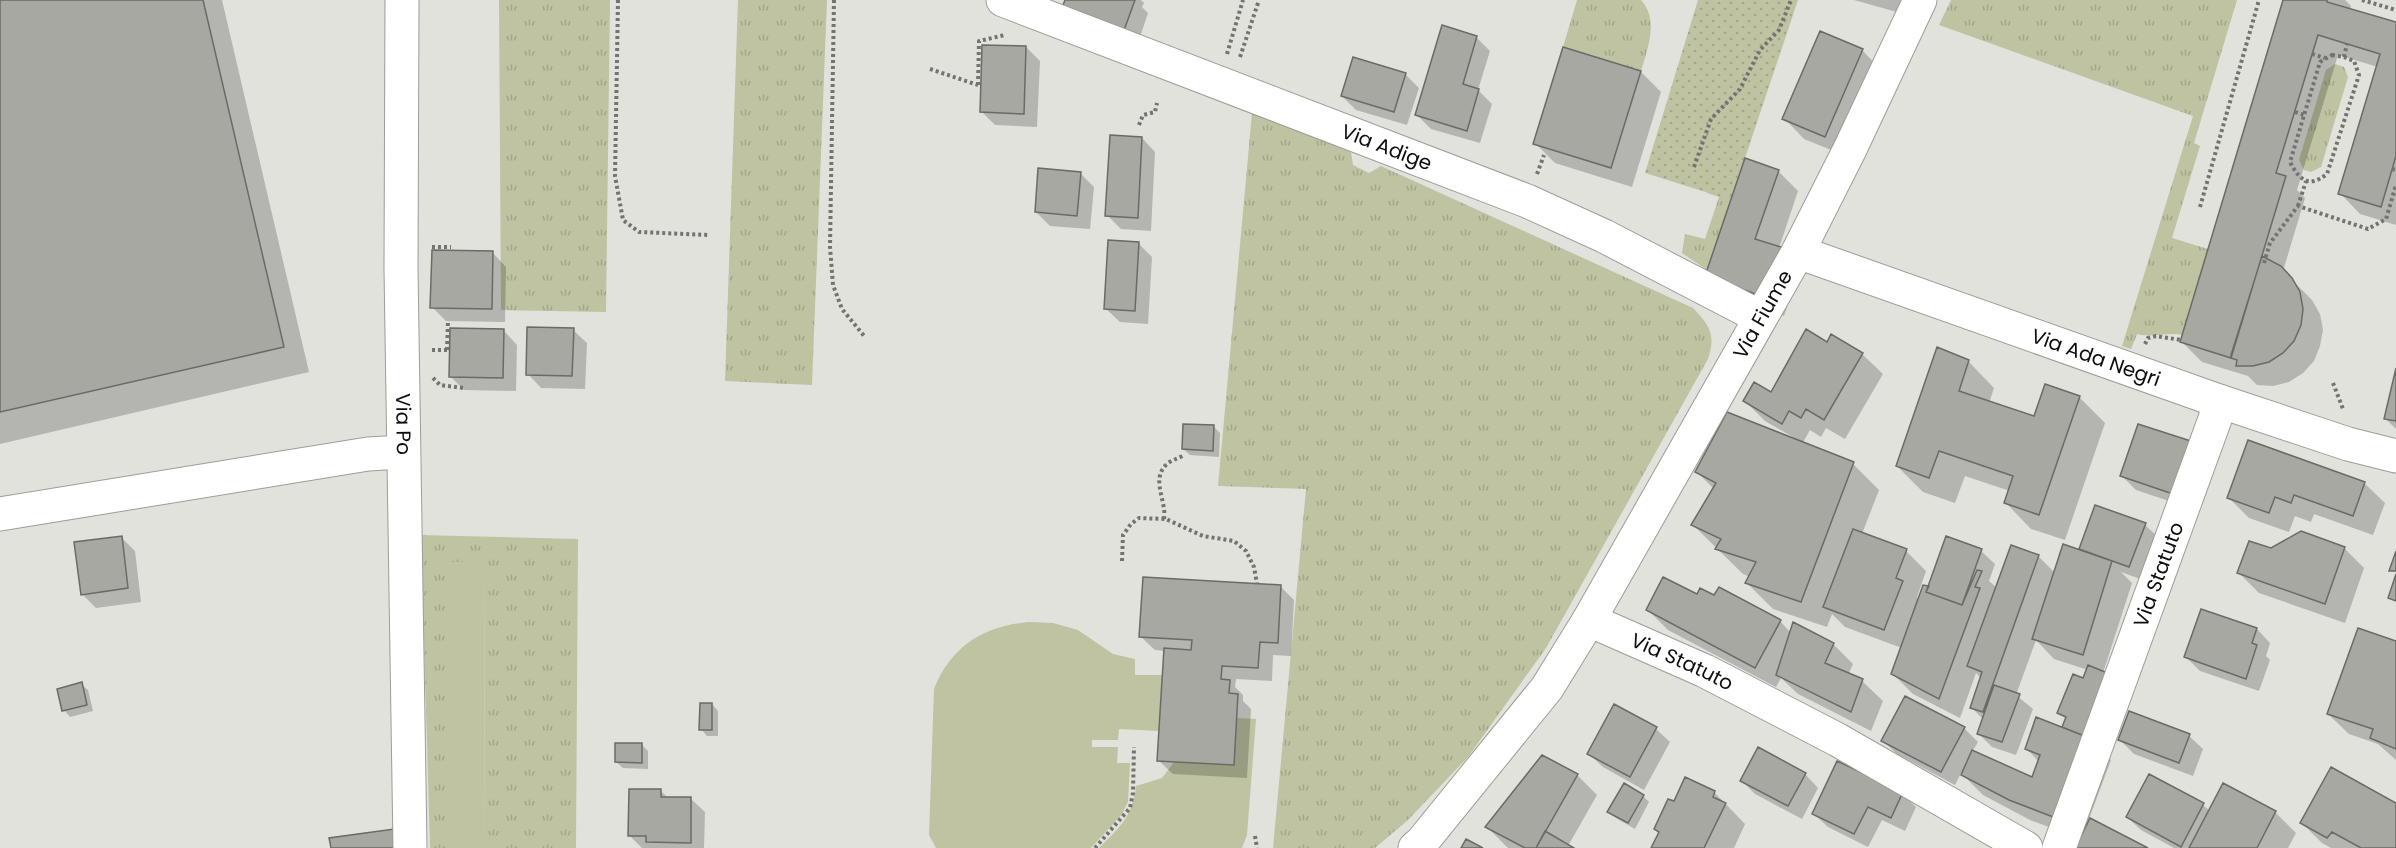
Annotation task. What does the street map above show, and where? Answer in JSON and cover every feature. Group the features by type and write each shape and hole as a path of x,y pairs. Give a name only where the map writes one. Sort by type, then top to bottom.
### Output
{"street":[{"name":"Via Po","path":"402,0 404,452 410,848"},
{"name":"Via Adige","path":"1003,0 1527,201 1614,241 1760,317"},
{"name":"Via Fiume","path":"1589,620 1798,252 1850,149 1920,0"},
{"name":"Via Ada Negri","path":"1798,252 2219,401 2348,444 2396,456"},
{"name":"Via Statuto","path":"2059,848 2211,430 2219,401"},
{"path":"0,514 368,454 404,452"},
{"path":"1415,848 1547,688 1589,620"},
{"name":"Via Statuto","path":"1589,620 1694,666 1828,735 2026,848"}],"path":[{"path":"618,0 615,177 623,220 639,232 709,235"},
{"path":"834,0 830,247 833,285 842,309 865,337"},
{"path":"1226,58 1243,0"},
{"path":"1240,57 1259,0"},
{"path":"1694,167 1711,119 1740,89 1760,50 1779,30 1791,0"},
{"path":"2200,207 2259,0"},
{"path":"2362,0 2396,10"},
{"path":"930,69 979,86 979,41 1010,34"},
{"path":"2344,57 2348,44"},
{"path":"2312,54 2326,59"},
{"path":"2332,56 2344,57 2354,61 2359,75 2327,174 2318,181 2306,181 2297,175 2290,162 2320,62 2332,56"},
{"path":"1139,125 1143,115 1155,112 1157,103"},
{"path":"2295,112 2304,115"},
{"path":"1541,164 1544,155"},
{"path":"2264,263 2270,243 2298,206 2306,181"},
{"path":"2298,206 2368,229 2386,219 2396,184"},
{"path":"2389,208 2396,209"},
{"path":"430,350 448,350 448,321"},
{"path":"2142,353 2148,338 2156,336 2181,340"},
{"path":"430,375 440,385 463,388"},
{"path":"2333,383 2343,411"},
{"path":"1164,519 1165,509 1158,487 1160,476 1169,462 1184,455"},
{"path":"1122,561 1123,535 1131,524 1139,518 1164,519 1203,536 1234,541 1246,550 1254,567 1257,584"},
{"path":"1095,848 1130,808 1133,793 1134,747"},
{"path":"1255,836 1257,848"}],"green space":[{"path":"499,0 610,0 606,312 501,310"},
{"path":"738,0 827,0 812,385 725,381"},
{"path":"1577,0 1641,0 1650,16 1651,25 1649,43 1641,71 1563,47"},
{"path":"1698,0 1798,0 1731,200 1645,173"},
{"path":"1951,0 2237,0 2194,143 2200,146 2172,238 2208,249 2183,335 2137,334 2131,349 2122,346 2193,116 1939,25"},
{"path":"2335,64 2344,67 2348,77 2321,167 2311,172 2304,170 2299,160 2326,70"},
{"path":"1252,113 1351,152 1353,165 1369,173 1381,166 1693,308 1710,331 1711,343 1708,359 1546,648 1468,757 1408,820 1375,848 1273,848 1306,489 1218,486"},
{"path":"1745,158 1707,270 1682,253 1685,234 1705,239 1719,197 1707,193"},
{"path":"421,535 578,539 576,848 485,848 484,562 450,562 450,848 430,848"},
{"path":"450,562 484,562 485,848 450,848"},
{"path":"1029,622 1053,623 1078,630 1113,654 1135,659 1135,675 1162,675 1159,731 1119,729 1118,740 1092,740 1092,747 1118,747 1117,763 1130,763 1128,802 1122,814 1091,848 936,848 929,835 934,689 950,661 971,641 998,628"},
{"path":"1237,718 1256,719 1247,835 1242,848 1099,848 1129,813 1136,786 1162,778 1174,762 1234,765"}],"building":[{"path":"0,0 203,0 284,347 0,412"},
{"path":"1065,0 1135,0 1123,33 1061,10"},
{"path":"2283,0 2327,0 2327,2 2396,22 2396,156 2381,207 2338,194 2380,54 2318,35 2276,173 2286,176 2231,358 2180,342"},
{"path":"1442,25 1477,36 1463,84 1479,89 1467,131 1415,115"},
{"path":"1820,31 1863,49 1825,137 1782,119"},
{"path":"982,45 1026,46 1024,114 980,112"},
{"path":"1563,47 1641,71 1611,168 1533,144"},
{"path":"1353,57 1406,73 1394,112 1341,96"},
{"path":"1110,135 1142,137 1138,218 1105,216"},
{"path":"1745,158 1779,170 1755,239 1781,247 1764,297 1705,276"},
{"path":"1038,168 1081,172 1077,216 1035,212"},
{"path":"1108,240 1139,242 1135,311 1104,309"},
{"path":"432,250 493,251 492,309 430,308"},
{"path":"2262,256 2281,266 2292,278 2300,292 2303,309 2301,325 2294,341 2283,353 2269,362 2253,366 2236,366 2237,360 2231,358 2231,355"},
{"path":"527,327 574,328 572,376 526,375"},
{"path":"450,328 504,329 503,378 449,377"},
{"path":"1806,329 1827,342 1831,334 1863,353 1824,420 1806,409 1801,418 1789,411 1782,424 1743,401 1754,382 1771,392"},
{"path":"1937,347 1969,360 1959,391 2034,416 2045,384 2080,396 2039,515 2004,503 2013,476 1939,451 1929,478 1896,466"},
{"path":"2396,368 2396,421 2384,419"},
{"path":"1727,412 1854,462 1801,602 1745,583 1756,562 1715,549 1721,539 1691,525 1716,483 1695,472"},
{"path":"1183,424 1214,425 1213,451 1182,449"},
{"path":"2138,424 2194,442 2176,495 2120,476"},
{"path":"2248,440 2365,482 2353,516 2294,495 2291,503 2275,497 2269,513 2227,498"},
{"path":"2095,505 2146,523 2129,567 2079,549"},
{"path":"1853,529 1907,549 1896,578 1903,581 1884,630 1823,607"},
{"path":"2301,531 2345,547 2325,604 2237,573 2249,541 2271,548"},
{"path":"122,536 128,588 81,595 74,542"},
{"path":"1946,536 1982,549 1962,605 1926,592"},
{"path":"2063,544 2112,561 2083,655 2032,639"},
{"path":"2011,545 2039,555 1983,712 1970,708 1982,672 1967,666"},
{"path":"2396,551 2396,571 2389,571"},
{"path":"1977,570 1982,571 1975,587 1980,588 1939,699 1891,674 1923,585 1929,586 1926,592 1962,605"},
{"path":"2396,574 2396,601 2388,598"},
{"path":"1143,577 1281,585 1278,643 1260,642 1258,668 1222,666 1221,679 1230,680 1229,693 1238,694 1234,765 1157,761 1164,648 1191,650 1192,640 1139,637"},
{"path":"1663,577 1697,594 1700,588 1714,595 1719,587 1781,620 1755,668 1646,610"},
{"path":"2201,609 2257,628 2252,643 2257,645 2246,679 2184,657"},
{"path":"1793,622 1834,643 1825,663 1863,679 1851,712 1776,675"},
{"path":"2358,628 2396,641 2396,749 2370,738 2373,729 2327,714"},
{"path":"2088,665 2117,677 2092,739 2062,727 2066,717 2057,713 2073,674 2083,678"},
{"path":"82,682 87,705 62,711 57,689"},
{"path":"1994,685 2020,694 2002,742 1977,734"},
{"path":"1905,696 1965,727 1941,772 1881,741"},
{"path":"700,703 712,703 712,730 699,730"},
{"path":"1614,704 1657,727 1630,777 1587,754"},
{"path":"2129,711 2190,734 2179,763 2118,740"},
{"path":"2036,717 2092,739 2061,820 2009,800 1961,775 1972,750 2032,777 2040,755 2025,749"},
{"path":"615,743 642,743 642,763 615,762"},
{"path":"1758,747 1806,773 1788,806 1740,781"},
{"path":"1542,755 1578,774 1536,848 1525,848 1485,827"},
{"path":"1837,761 1903,792 1891,818 1868,807 1854,834 1812,814"},
{"path":"2331,767 2396,803 2396,848 2361,848 2332,832 2327,838 2300,823"},
{"path":"2149,774 2204,803 2181,847 2126,817"},
{"path":"1685,777 1715,791 1713,797 1726,803 1704,848 1651,848 1659,832 1654,829 1668,799 1674,801"},
{"path":"1624,783 1644,795 1628,823 1607,812"},
{"path":"2223,783 2276,811 2257,848 2189,848"},
{"path":"629,789 661,789 661,797 691,797 691,843 646,842 646,836 628,836"},
{"path":"2090,818 2148,848 2075,848"},
{"path":"394,829 394,848 331,848 329,838"},
{"path":"1545,831 1574,848 1536,848"},
{"path":"1466,839 1483,848 1461,848"}]}
